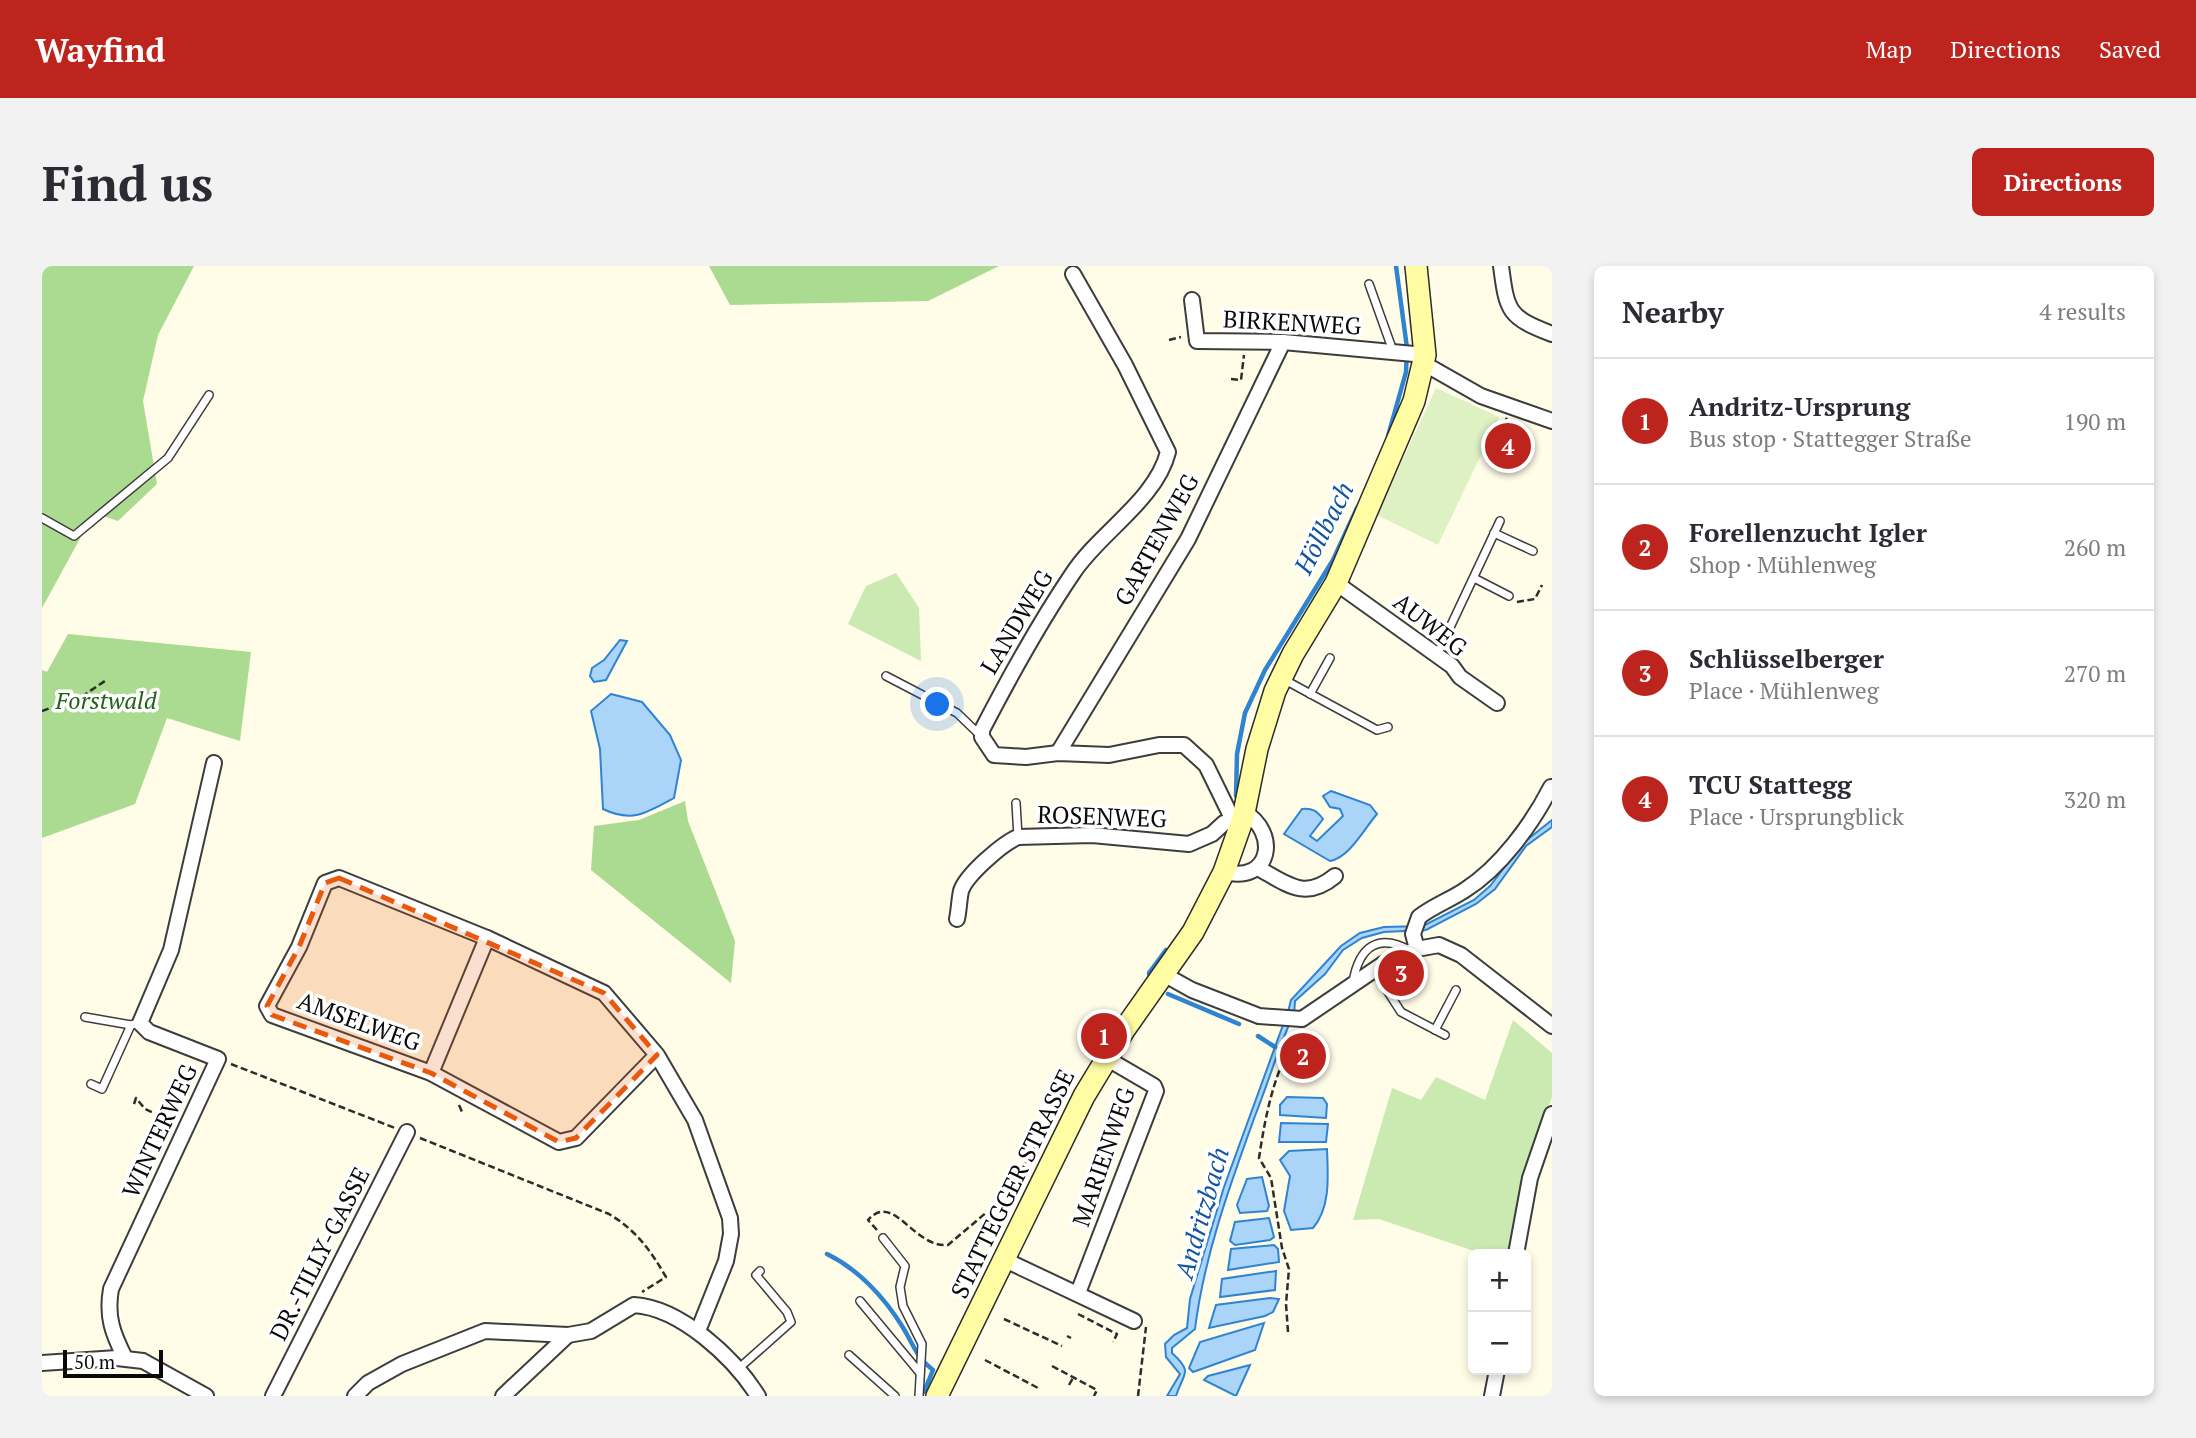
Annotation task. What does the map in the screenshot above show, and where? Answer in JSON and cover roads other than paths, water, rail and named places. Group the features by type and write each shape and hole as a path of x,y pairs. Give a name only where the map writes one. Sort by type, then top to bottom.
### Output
{"main road":[{"name":"STATTEGGER STRASSE","path":"937,1396 1061,1141 1106,1058 1194,932 1224,872 1243,815 1257,749 1280,677 1336,583 1414,401 1424,359 1416,266"}],"street":[{"path":"1501,266 1508,307 1523,323 1552,334"},
{"name":"LANDWEG","path":"982,737 982,730 1013,671 1074,570 1129,512 1161,469 1168,452 1125,365 1073,274"},
{"name":"BIRKENWEG","path":"1192,300 1197,341 1283,342 1394,352 1424,359"},
{"name":"GARTENWEG","path":"1058,752 1188,539 1283,342"},
{"path":"1424,359 1481,396 1511,408 1551,417"},
{"name":"AUWEG","path":"1336,583 1452,666 1460,677 1497,703"},
{"path":"982,737 994,755 1026,757 1058,752 1109,755 1159,745 1184,746 1206,765 1230,814 1243,815 1258,822 1263,830 1265,847 1258,868 1248,873 1224,872"},
{"path":"136,1024 171,950 214,763"},
{"path":"1414,950 1414,928 1424,912 1465,890 1491,869 1531,821 1550,787"},
{"name":"ROSENWEG","path":"957,919 962,890 967,880 1008,841 1018,837 1092,835 1189,844 1212,834 1224,822 1243,815"},
{"path":"1258,868 1298,890 1322,887 1335,876"},
{"name":"AMSELWEG","path":"657,1055 576,1139 559,1142 431,1073 272,1015 267,1006 299,947 325,883 339,878 487,938 604,993 657,1055 695,1120 730,1218 731,1234 726,1261 698,1331"},
{"path":"431,1073 487,938"},
{"path":"1165,975 1192,990 1256,1015 1302,1019 1374,970 1414,950 1439,945 1453,950 1552,1026"},
{"name":"WINTERWEG","path":"125,1358 111,1331 107,1308 111,1289 218,1059 149,1032 136,1024"},
{"name":"MARIENWEG","path":"1078,1293 1156,1091 1154,1086 1106,1058"},
{"path":"1517,1249 1530,1178 1552,1114"},
{"name":"DR.-TILLY-GASSE","path":"273,1396 407,1132"},
{"path":"1003,1259 1134,1321"},
{"path":"355,1396 368,1383 402,1364 485,1331 568,1335 591,1331 635,1305 661,1310 698,1331 738,1369 758,1396"},
{"path":"503,1396 568,1335"},
{"path":"42,1363 125,1358 143,1361 206,1396"},
{"path":"1492,1396 1496,1375"}],"lane":[{"path":"1369,284 1394,352"},
{"path":"42,518 74,536 168,458 209,395"},
{"path":"1437,655 1500,521"},
{"path":"1494,533 1533,551"},
{"path":"1474,578 1509,596"},
{"path":"1310,694 1330,658"},
{"path":"886,676 957,713 982,737"},
{"path":"1280,677 1377,730 1388,727"},
{"path":"1016,803 1018,837"},
{"path":"1353,983 1362,954 1374,944 1396,943 1414,950"},
{"path":"1374,970 1401,1013 1445,1035"},
{"path":"1435,1030 1455,990"},
{"path":"85,1017 136,1024 102,1089 91,1084"},
{"path":"883,1238 905,1266 900,1287 903,1306 922,1344 919,1396"},
{"path":"738,1369 791,1322 787,1312 756,1275 760,1271"},
{"path":"860,1301 921,1374"},
{"path":"849,1355 895,1396"}],"water":[{"path":"620,640 627,641 606,680 594,682 590,676 592,668 604,660"},
{"path":"611,694 642,702 670,735 681,760 674,798 656,808 631,816 603,809 600,749 591,711"},
{"path":"1331,791 1370,805 1377,814 1344,854 1330,861 1284,834 1302,809 1309,809 1317,812 1323,819 1310,836 1317,841 1343,816 1340,809 1330,807 1323,796"},
{"path":"1552,820 1552,827 1526,846 1495,889 1476,904 1426,930 1384,932 1362,938 1343,950 1325,974 1295,1001 1294,1016 1287,1016 1291,1000 1341,946 1360,933 1384,927 1423,926 1474,900 1490,886 1523,843"},
{"path":"1283,1025 1289,1025 1219,1221 1195,1329 1172,1348 1172,1353 1185,1369 1184,1378 1176,1396 1167,1396 1180,1374 1166,1357 1165,1344 1187,1328 1190,1299 1224,1187"},
{"path":"1287,1097 1323,1098 1327,1104 1326,1118 1280,1115 1280,1105"},
{"path":"1281,1123 1328,1124 1326,1142 1279,1142"},
{"path":"1327,1149 1326,1201 1319,1220 1313,1228 1291,1230 1284,1211 1290,1176 1280,1160 1289,1151"},
{"path":"1262,1177 1269,1206 1267,1211 1240,1213 1237,1205 1247,1179"},
{"path":"1269,1218 1274,1237 1270,1240 1235,1245 1230,1241 1235,1222"},
{"path":"1274,1245 1278,1249 1279,1262 1228,1270 1231,1249"},
{"path":"1276,1271 1275,1290 1220,1297 1222,1279"},
{"path":"1279,1299 1273,1312 1265,1316 1209,1328 1216,1305"},
{"path":"1264,1323 1255,1350 1193,1372 1189,1368 1200,1342"},
{"path":"1250,1365 1236,1396 1204,1380 1208,1376"}],"waterway":[{"name":"Höllbach","path":"1388,436 1406,372 1407,348 1396,266"},
{"name":"Höllbach","path":"1236,796 1237,754 1245,713 1265,670 1333,560 1357,508"},
{"name":"Höllbach","path":"1150,979 1149,973 1166,950"},
{"name":"Höllbach","path":"1168,994 1239,1024"},
{"name":"Höllbach","path":"1258,1036 1275,1047"},
{"path":"827,1254 860,1276 879,1294 895,1315 918,1355 933,1370 924,1392"}],"place":[{"name":"TCU Stattegg","path":"1508,446"},
{"name":"Schlüsselberger","path":"1401,973"},
{"name":"Andritz-Ursprung","path":"1104,1036"},
{"name":"Forellenzucht Igler","path":"1303,1056"}],"park label":[{"name":"Forstwald","path":"106,701"}],"water label":[{"name":"Andritzbach","path":"1202,1213"}]}
